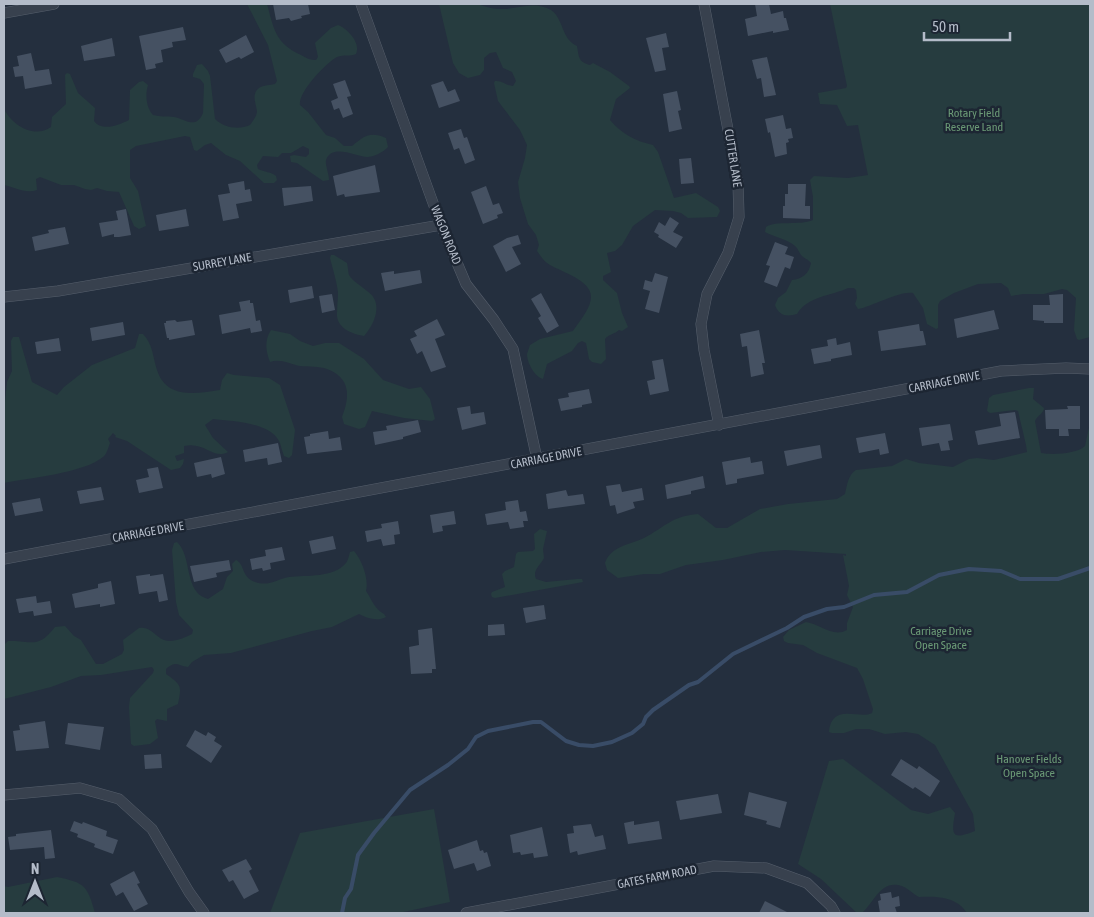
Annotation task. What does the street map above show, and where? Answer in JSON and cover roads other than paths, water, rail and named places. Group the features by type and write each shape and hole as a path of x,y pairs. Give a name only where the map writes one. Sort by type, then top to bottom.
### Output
{"street":[{"path":"4,13 54,4"},
{"name":"WAGON ROAD","path":"361,4 440,225 466,284 494,320 513,349 537,459"},
{"name":"CUTTER LANE","path":"704,4 738,182 739,217 728,253 707,294 701,324 704,350 719,425"},
{"name":"SURREY LANE","path":"4,297 68,289 440,225"},
{"name":"CARRIAGE DRIVE","path":"4,559 1001,371 1066,368 1090,369"},
{"path":"4,795 80,788 119,799 152,829 189,892 204,913"},
{"name":"GATES FARM ROAD","path":"466,913 714,866 766,868 807,883 831,906 834,913"}],"waterway":[{"path":"342,913 345,898 351,889 358,855 374,833 410,790 448,765 468,749 476,737 488,731 541,722 566,741 579,745 593,746 612,742 632,733 643,724 646,717 653,710 689,685 698,682 733,654 787,628 804,617 827,609 844,607 874,595 907,592 939,575 969,569 1001,571 1020,579 1058,579 1090,568"}],"park label":[{"name":"Rotary Field Reserve Land","path":"974,120"},
{"name":"Carriage Drive Open Space","path":"941,638"},
{"name":"Hanover Fields Open Space","path":"1029,766"}]}
